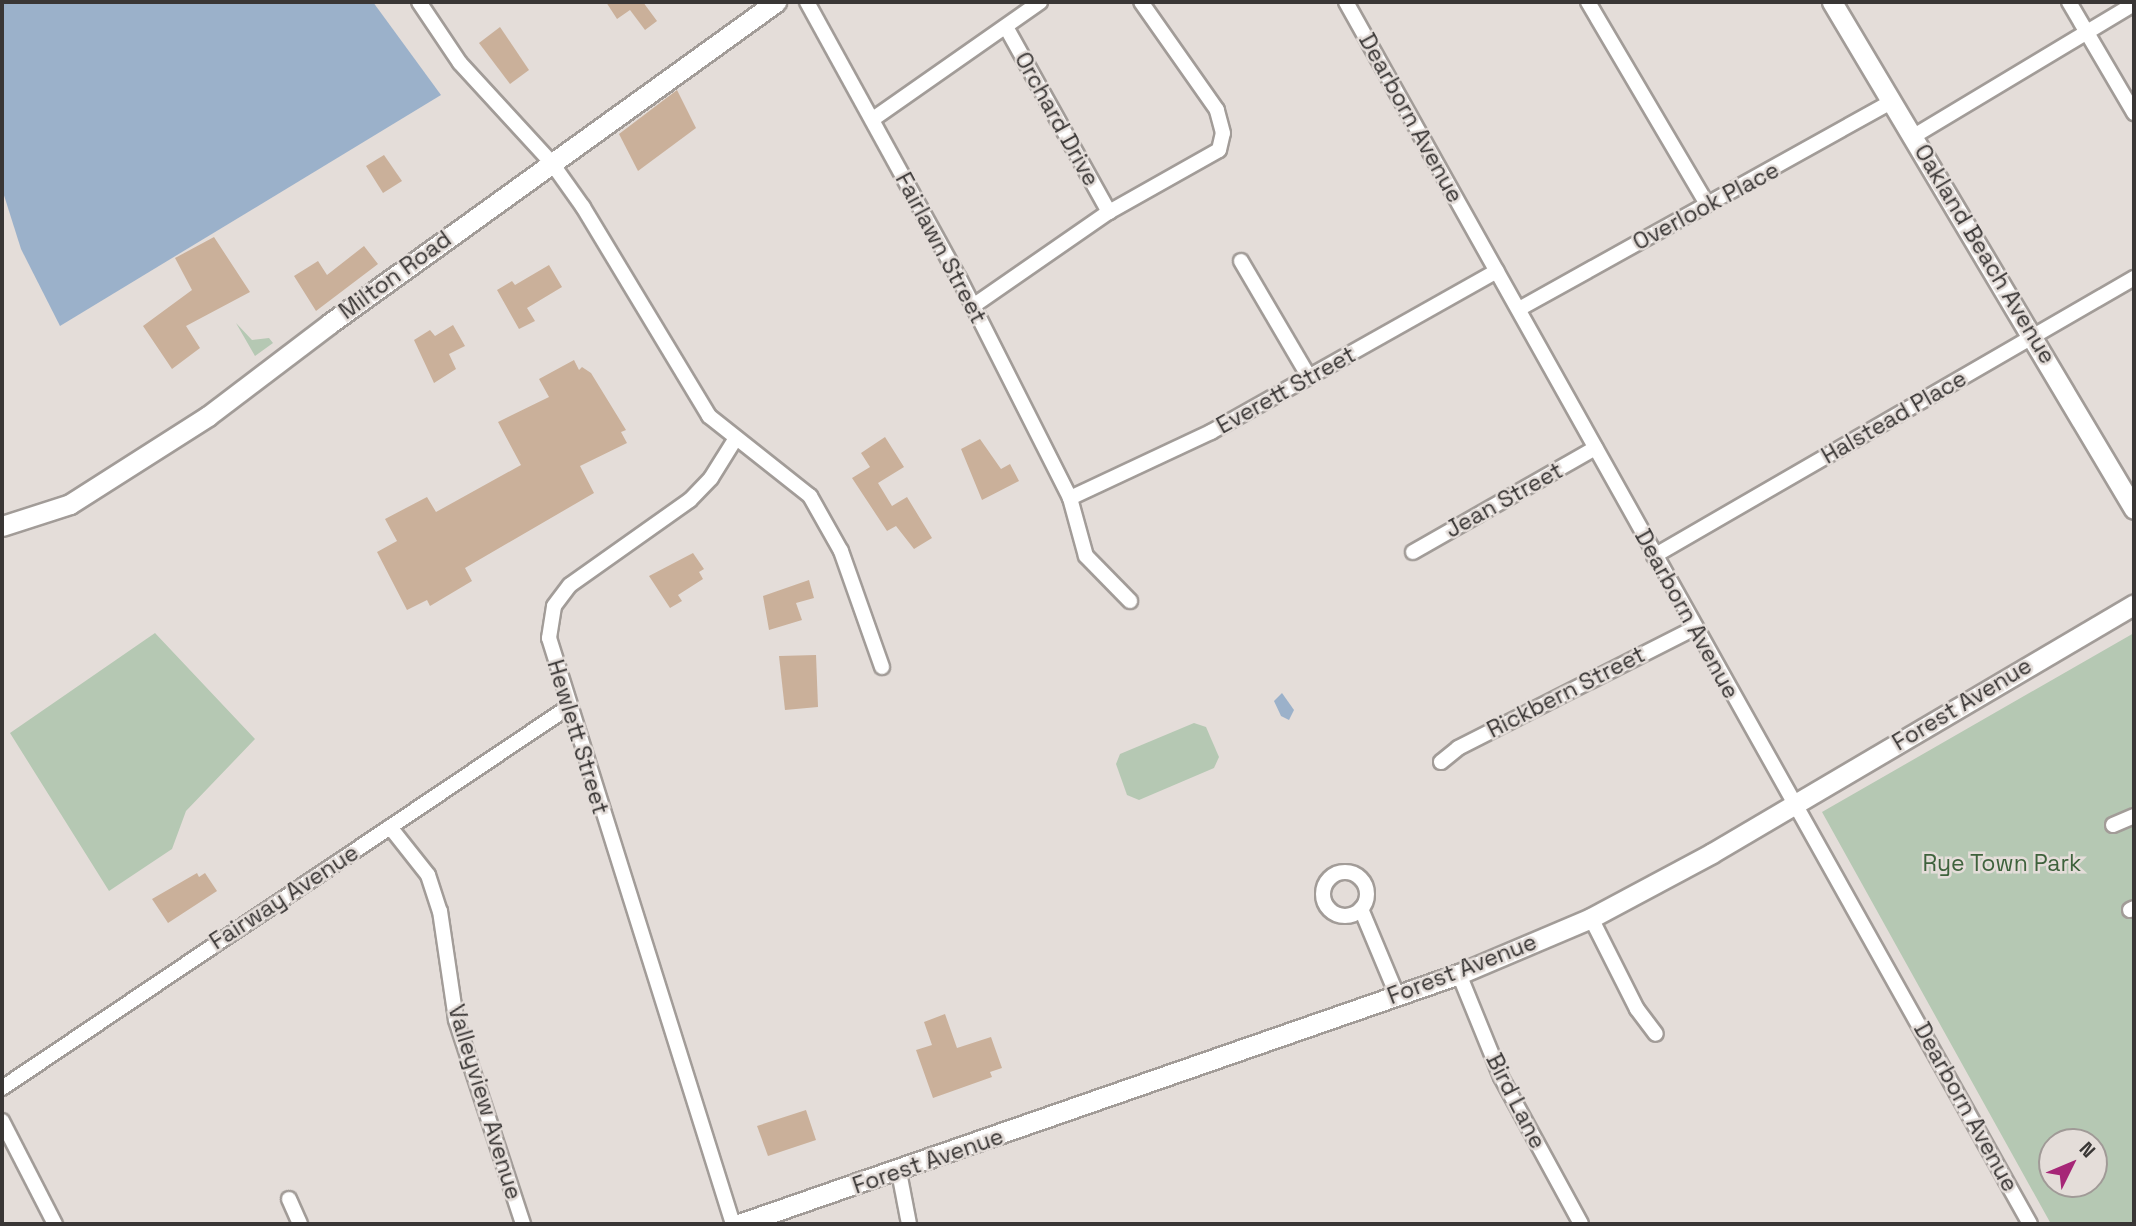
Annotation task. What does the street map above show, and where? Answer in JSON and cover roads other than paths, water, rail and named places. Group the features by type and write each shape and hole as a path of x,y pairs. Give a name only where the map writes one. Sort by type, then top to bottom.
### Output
{"street":[{"path":"419,2 460,63 551,162 583,207 689,390 709,416 789,476 821,513 841,551 882,667"},
{"name":"Milton Road","path":"2,526 70,504 208,416 551,162 776,2"},
{"name":"Fairlawn Street","path":"807,2 973,306 1070,498 1086,556 1130,601"},
{"path":"873,119 1040,2"},
{"name":"Orchard Drive","path":"973,306 1109,212 1219,150 1221,122 1141,2"},
{"name":"Dearborn Avenue","path":"1346,2 1654,556 2031,1224"},
{"path":"1588,2 1707,204"},
{"name":"Oakland Beach Avenue","path":"1832,2 2035,336 2134,509"},
{"path":"2069,2 2134,113"},
{"path":"1914,136 2134,4"},
{"name":"Orchard Drive","path":"1006,27 1109,212"},
{"name":"Overlook Place","path":"1519,309 1892,101"},
{"path":"1241,261 1309,377"},
{"name":"Everett Street","path":"1070,498 1212,432 1497,271"},
{"name":"Halstead Place","path":"1654,556 2134,278"},
{"name":"Hewlett Street","path":"733,1224 567,708 549,638 554,606 570,585 690,500 711,478 736,438"},
{"name":"Jean Street","path":"1412,552 1595,448"},
{"name":"Forest Avenue","path":"739,1224 899,1172 1459,974 1591,918 1795,804 2134,604"},
{"name":"Rickbern Street","path":"1441,762 1458,748 1695,628"},
{"name":"Fairway Avenue","path":"2,1087 567,708"},
{"path":"2113,825 2133,818"},
{"name":"Valleyview Avenue","path":"390,827 428,875 440,911 456,1020 523,1224"},
{"path":"1361,909 1396,995"},
{"path":"1591,918 1637,1009 1656,1034"},
{"name":"Bird Lane","path":"1459,974 1501,1077 1581,1224"},
{"path":"2,1121 55,1224"},
{"path":"899,1172 909,1224"},
{"path":"289,1199 300,1224"}],"water":[{"path":"2,2 373,2 441,95 60,326 21,249 2,189"},
{"path":"1282,693 1294,710 1289,720 1281,716 1274,701"}],"park label":[{"name":"Rye Town Park","path":"2002,863"}]}
